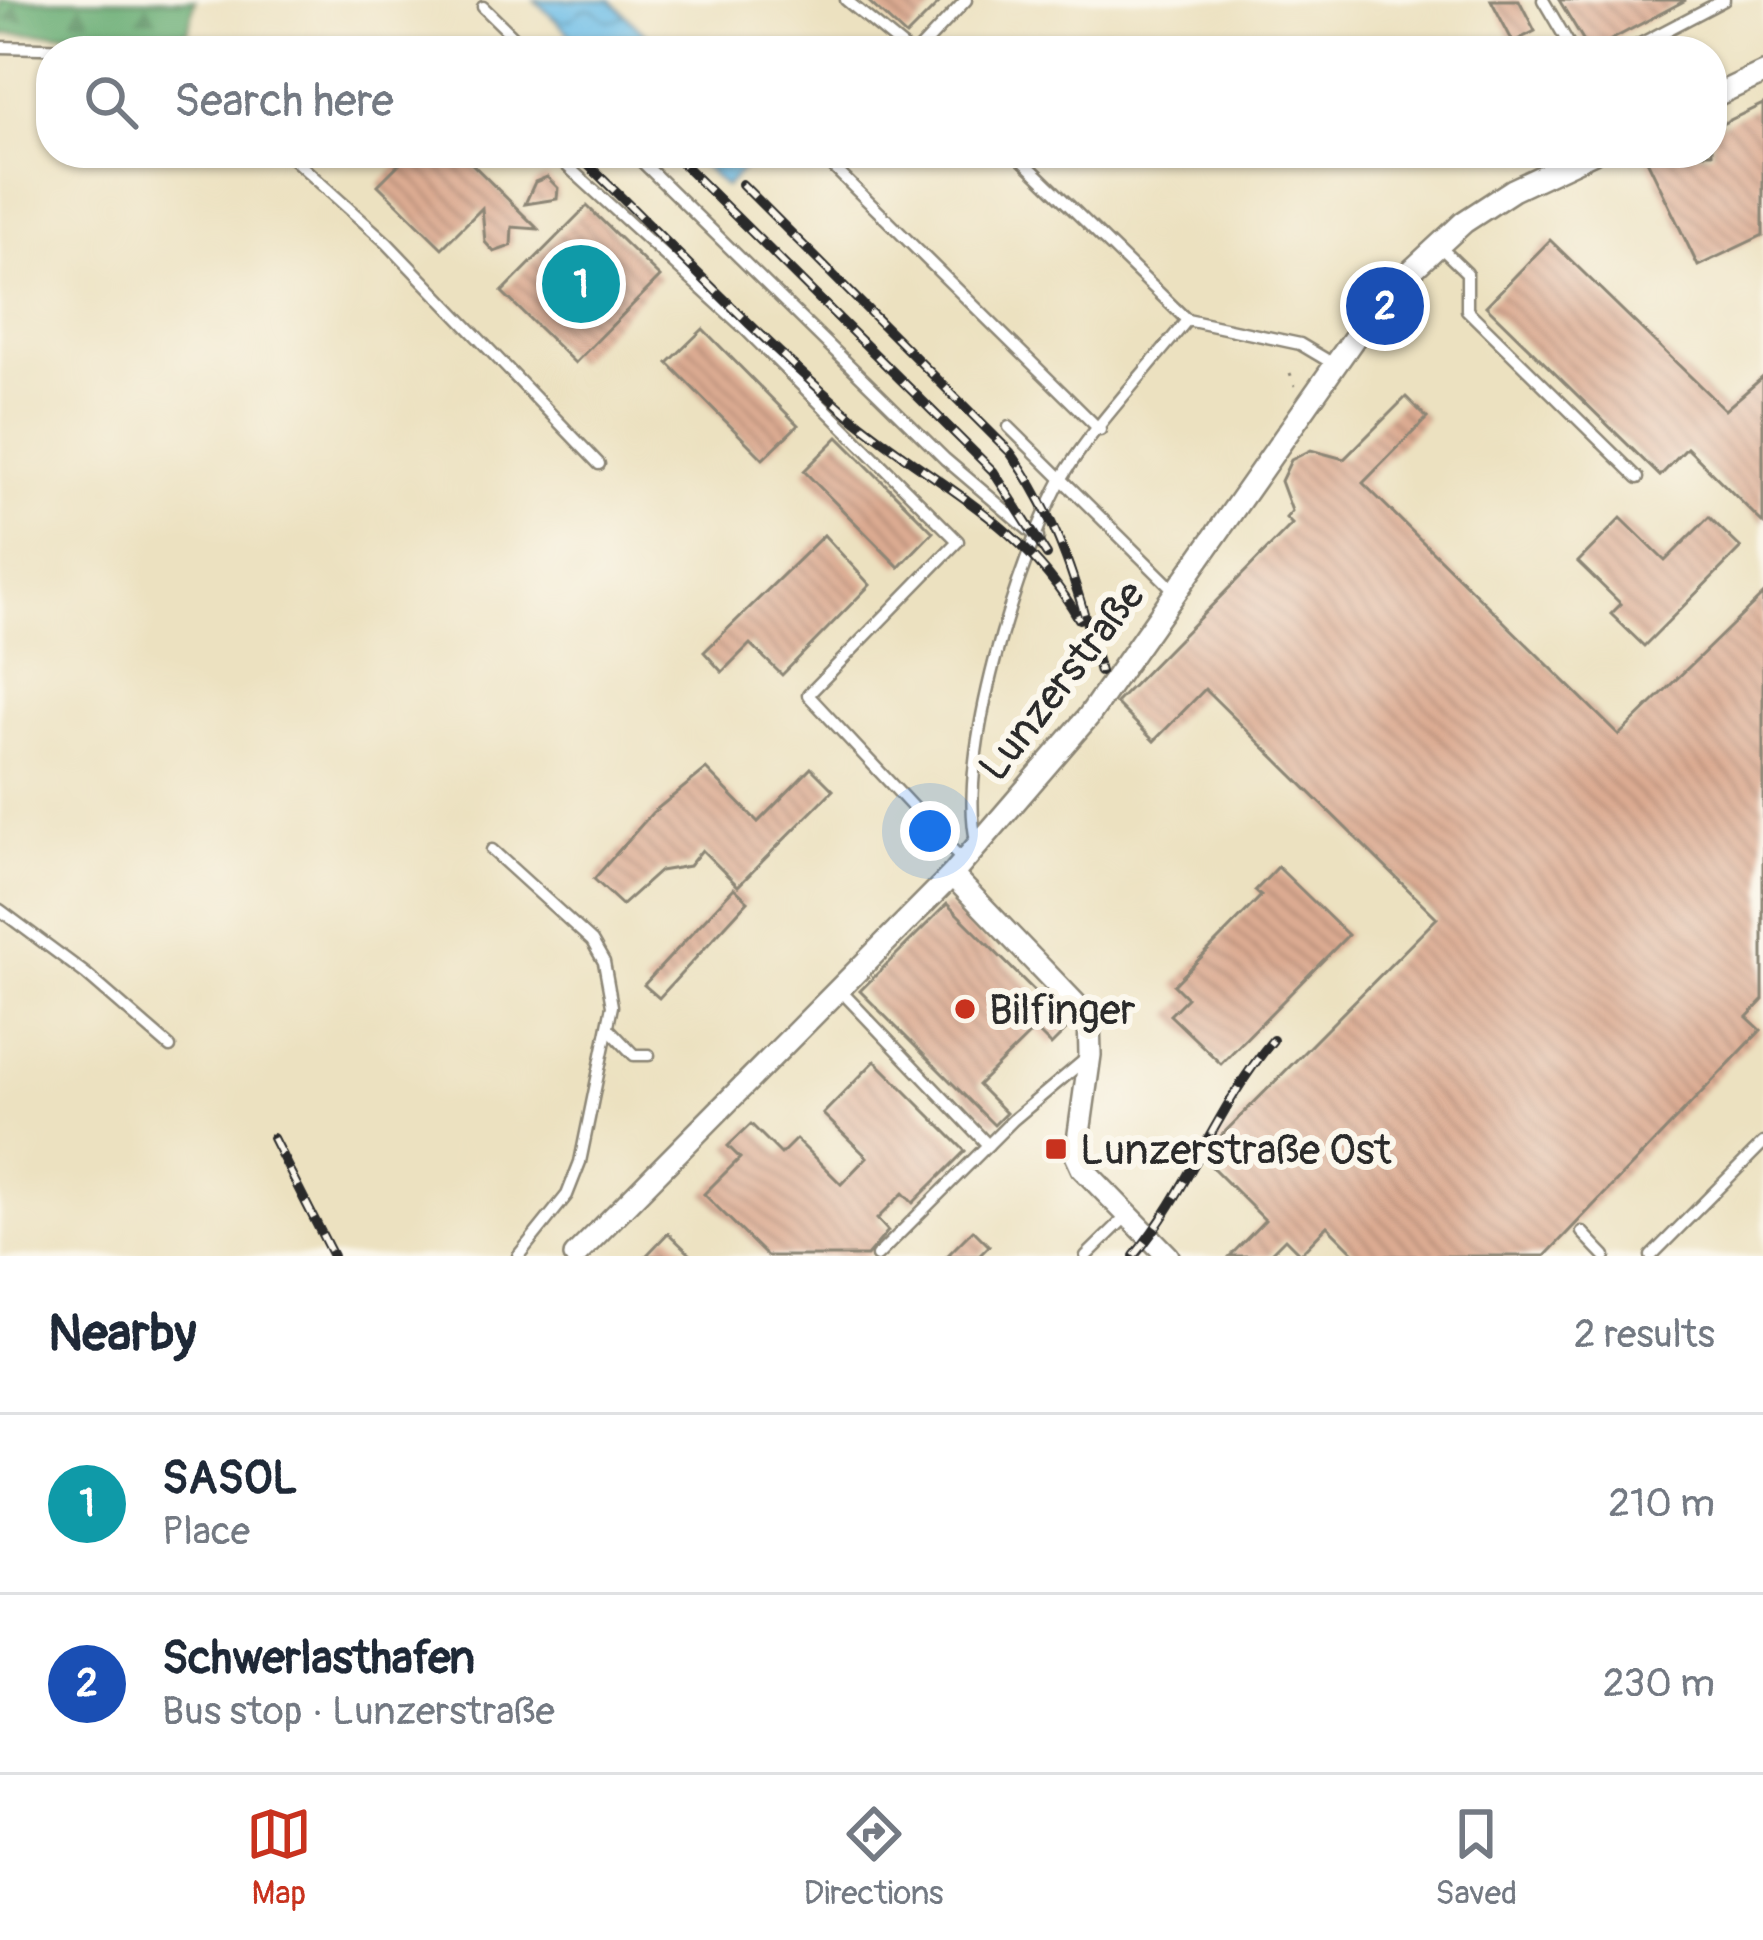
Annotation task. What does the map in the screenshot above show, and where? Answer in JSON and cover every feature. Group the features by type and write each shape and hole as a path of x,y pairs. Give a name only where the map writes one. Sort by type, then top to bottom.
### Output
{"street":[{"path":"1727,90 1763,73"},
{"name":"Lunzerstraße","path":"575,1256 964,862 1096,707 1382,297 1437,244 1513,190 1560,168"},
{"path":"964,862 1089,1018 1090,1055 1076,1155 1082,1168 1168,1256"}],"lane":[{"path":"846,0 890,36"},
{"path":"932,36 967,0"},
{"path":"1543,0 1564,36"},
{"path":"1656,36 1724,0"},
{"path":"483,7 513,36"},
{"path":"0,46 36,47"},
{"path":"304,168 387,243 599,464"},
{"path":"569,168 743,327 958,541 808,695 964,862"},
{"path":"648,168 946,459 1038,538"},
{"path":"835,168 1100,430"},
{"path":"1030,168 1187,320 1300,344 1332,363"},
{"path":"1437,244 1467,273 1467,310 1638,478"},
{"path":"964,862 973,755 1007,626 1061,479 1187,320"},
{"path":"1009,427 1178,594"},
{"path":"492,850 592,941 610,983 610,1030 567,1196 518,1256"},
{"path":"0,910 86,974 170,1047"},
{"path":"840,990 988,1145"},
{"path":"610,1030 634,1055 649,1055"},
{"path":"877,1256 988,1145 1090,1055"},
{"path":"1651,1256 1763,1143"},
{"path":"1085,1256 1129,1214"},
{"path":"1582,1232 1605,1256"}],"path":[{"path":"1290,373 1298,393"}],"green space":[{"path":"0,0 195,0 188,32 0,34"}],"water":[{"path":"535,0 610,0 647,36 572,36"},
{"path":"705,168 744,168 725,187"}],"building":[{"path":"867,0 942,0 906,36"},
{"path":"1491,0 1519,0 1535,31 1510,36"},
{"path":"1559,0 1686,0 1618,36 1581,36"},
{"path":"1763,104 1763,235 1698,266 1651,168 1727,168 1727,122"},
{"path":"395,168 476,168 538,229 512,227 511,246 494,252 485,242 482,208 442,248 378,185"},
{"path":"547,177 558,188 557,199 525,204 535,182"},
{"path":"587,206 660,277 575,363 502,292"},
{"path":"1550,240 1725,410 1763,377 1763,523 1687,448 1660,476 1486,306"},
{"path":"703,329 798,425 763,459 668,363"},
{"path":"1406,397 1427,418 1363,483 1619,735 1763,595 1763,1000 1747,1017 1761,1030 1545,1256 1357,1256 1327,1226 1300,1254 1285,1239 1268,1256 1230,1256 1265,1220 1201,1156 1437,918 1205,689 1154,741 1116,703 1292,524 1286,518 1292,511 1281,481 1291,460 1311,450 1344,459"},
{"path":"838,437 933,532 899,567 804,471"},
{"path":"1709,517 1741,548 1644,646 1611,614 1621,604 1578,562 1621,518 1665,561"},
{"path":"824,535 870,585 782,675 750,644 722,672 704,652"},
{"path":"811,768 833,790 738,886 702,850 689,866 660,871 622,905 594,879 652,813 706,769 758,822"},
{"path":"1278,867 1348,935 1221,1064 1170,1015 1187,998 1174,985 1261,896 1255,891"},
{"path":"734,888 748,901 659,998 644,985"},
{"name":"Bilfinger","path":"947,904 1070,1026 1051,1045 1035,1029 978,1085 1006,1113 994,1125 860,991"},
{"path":"875,1061 965,1151 913,1203 903,1193 877,1219 888,1231 867,1256 767,1256 704,1194 740,1158 728,1146 751,1124 781,1154 796,1139 841,1184 867,1157 823,1114"},
{"path":"973,1230 989,1246 979,1256 947,1256"},
{"path":"668,1233 692,1256 646,1256"}],"railway":[{"path":"591,168 841,408 1000,526 1055,583 1079,619"},
{"path":"687,168 993,471 1047,555"},
{"path":"742,184 1010,452 1055,531 1100,672"},
{"path":"1134,1256 1171,1204 1235,1092 1273,1040"},
{"path":"273,1138 333,1256"}],"place":[{"name":"SASOL","path":"581,284"},
{"name":"Schwerlasthafen","path":"1385,306"},
{"name":"Bilfinger","path":"965,1009"},
{"name":"Lunzerstraße Ost","path":"1056,1149"}]}
